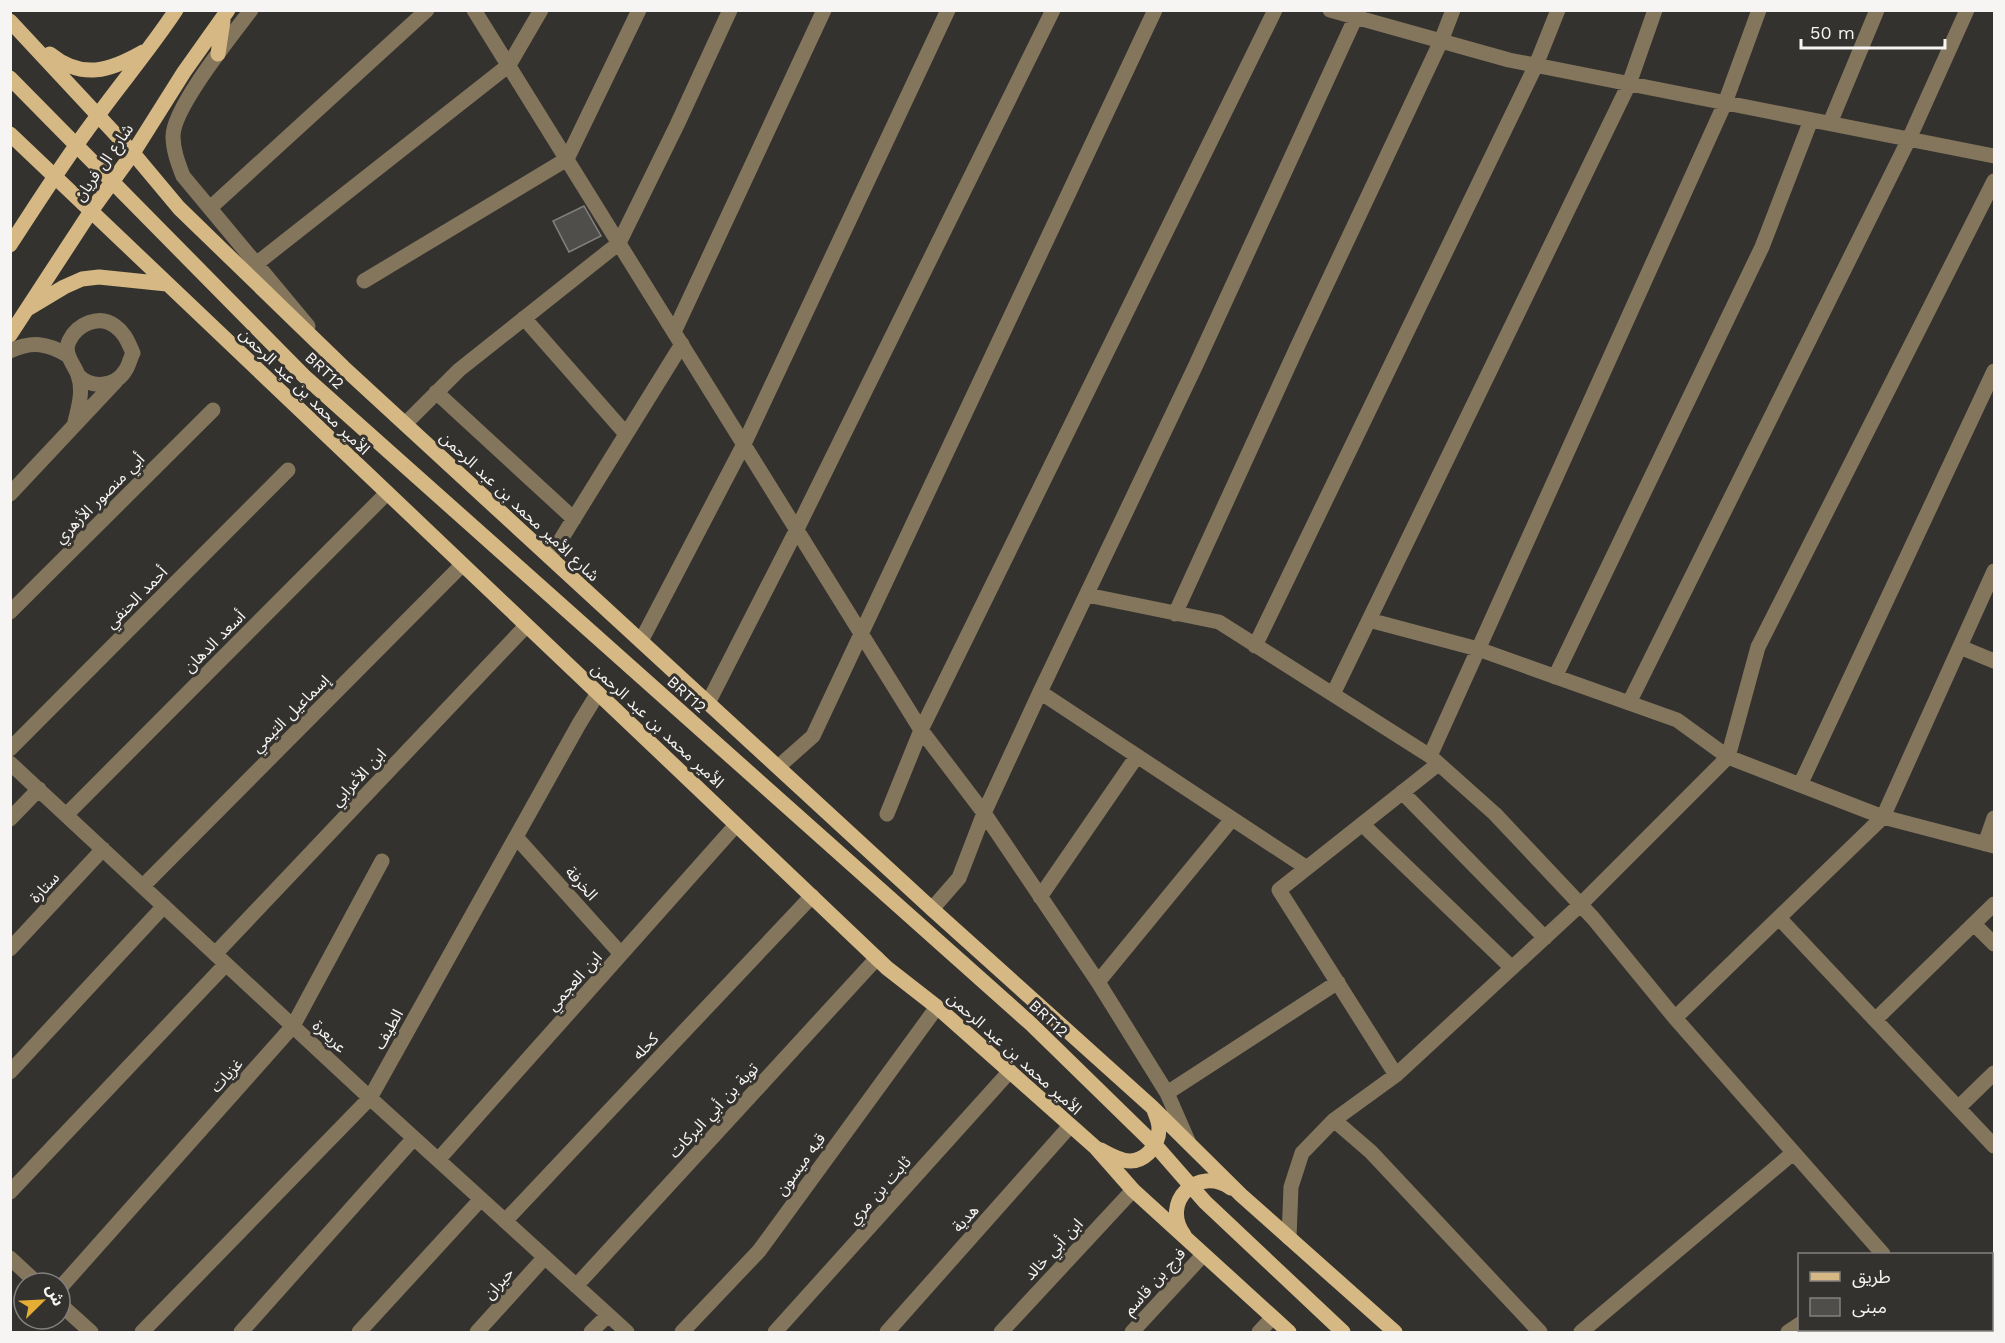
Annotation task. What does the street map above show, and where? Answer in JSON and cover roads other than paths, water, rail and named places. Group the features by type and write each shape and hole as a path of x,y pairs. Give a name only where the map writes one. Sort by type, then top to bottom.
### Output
{"main road":[{"name":"شارع ال فريان","path":"10,245 54,175 151,48 176,10"},
{"name":"شارع ال فريان","path":"10,335 91,211 133,153 184,72 226,14"},
{"path":"218,54 226,14"},
{"path":"10,21 26,35"},
{"name":"شارع ال فريان","path":"26,35 63,65 84,70 102,71 124,63 151,48"},
{"name":"شارع الأمير محمد بن عبد الرحمن","path":"26,35 45,60 133,153 180,208 343,367 932,909"},
{"name":"BRT12","path":"10,78 304,376 1022,1017 1156,1146 1205,1202 1343,1332"},
{"name":"الأمير محمد بن عبد الرحمن","path":"10,134 736,825 878,958 1096,1148 1132,1190 1289,1332"},
{"path":"27,309 82,279 99,277 167,284"},
{"path":"932,909 1152,1107 1241,1195 1395,1332"},
{"path":"1096,1148 1123,1160 1132,1161 1150,1153 1156,1146 1160,1127 1152,1107"},
{"path":"1199,1251 1182,1233 1176,1216 1180,1199 1200,1181 1217,1181 1241,1195"}],"street":[{"path":"251,10 178,114 173,134 175,155 183,176 343,367"},
{"path":"210,208 427,10"},
{"path":"474,10 921,730 984,813 1098,982 1167,1093 1188,1141"},
{"path":"256,264 508,65 541,10"},
{"path":"364,281 567,159 639,10"},
{"path":"405,424 459,370 619,243 730,10"},
{"path":"550,557 626,434 678,338 824,10"},
{"path":"641,641 744,444 948,10"},
{"path":"708,703 797,529 1053,10"},
{"path":"778,767 813,736 1155,10"},
{"path":"887,814 921,730 1275,10"},
{"path":"1330,10 1358,14 1509,60 1909,139 1993,152"},
{"path":"1175,614 1441,41 1453,10"},
{"path":"1256,646 1536,65 1558,10"},
{"path":"1333,694 1629,84 1655,10"},
{"path":"1396,1075 1279,890 1402,792 1434,760 1478,649 1725,103 1760,10"},
{"path":"1830,123 1878,10"},
{"path":"1629,703 1909,139 1967,10"},
{"path":"932,909 959,878 984,813 1200,357 1358,14"},
{"path":"1555,677 1762,247 1811,120"},
{"path":"1289,1238 1292,1187 1302,1153 1334,1120 1396,1075 1545,938 1728,757 1758,647 1995,181"},
{"path":"524,318 626,434"},
{"path":"10,494 74,426 118,379 126,370 132,353 126,337 114,324 95,320 83,324 68,342 68,355 78,375 81,391 74,426"},
{"path":"10,351 22,345 36,343 53,347 68,355"},
{"path":"1800,785 1995,371"},
{"path":"78,375 88,383 98,385 118,379"},
{"path":"436,392 574,519"},
{"name":"أبي منصور الأزهري","path":"10,612 213,410"},
{"name":"أحمد الحنفي","path":"10,749 288,470"},
{"name":"أسعد الدهان","path":"66,815 387,493"},
{"name":"إسماعيل التيمي","path":"143,886 462,565"},
{"path":"1675,1018 1883,817 1995,571"},
{"path":"1087,596 1219,622 1434,760 1495,814 1593,918 1675,1018 1881,1253"},
{"path":"1369,620 1478,649 1677,720 1728,757 1883,817 1990,845 1995,818"},
{"name":"ابن الأعرابي","path":"10,1192 526,626"},
{"path":"1960,647 1995,661"},
{"path":"1040,692 1306,868"},
{"name":"الطيف","path":"142,1332 370,1098 598,693"},
{"path":"1040,897 1137,756"},
{"name":"عريعرة","path":"10,763 370,1098 627,1332"},
{"path":"10,819 39,789"},
{"path":"1402,792 1545,938"},
{"path":"1098,982 1232,819"},
{"path":"1362,824 1512,968"},
{"name":"ابن العجمي","path":"438,1160 736,825"},
{"name":"الخرفة","path":"516,837 621,954"},
{"name":"ستارة","path":"10,949 103,849"},
{"name":"غزيات","path":"72,1275 293,1026 382,861"},
{"name":"كحله","path":"505,1221 812,896"},
{"path":"1875,1020 1995,904"},
{"path":"10,1072 164,906"},
{"path":"1779,918 1995,1146"},
{"path":"1974,924 1995,944"},
{"name":"توبة بن أبي البركات","path":"576,1286 878,958"},
{"path":"1167,1093 1338,982"},
{"name":"قبه ميسون","path":"682,1332 759,1251 936,1007"},
{"name":"ثابت بن مري","path":"775,1332 1010,1071"},
{"path":"1958,1108 1995,1073"},
{"path":"1334,1120 1371,1152 1540,1332"},
{"name":"هدية","path":"887,1332 1070,1126"},
{"path":"241,1332 414,1138"},
{"path":"1581,1332 1793,1153"},
{"name":"ابن أبي خالد","path":"1001,1332 1132,1190"},
{"path":"359,1332 481,1199"},
{"name":"فرج بن قاسم","path":"1132,1332 1199,1251"},
{"name":"حيران","path":"477,1332 545,1257"},
{"path":"10,1258 24,1271"},
{"path":"591,1332 608,1314"},
{"path":"72,1315 91,1332"},
{"path":"1259,1332 1272,1318"}]}
